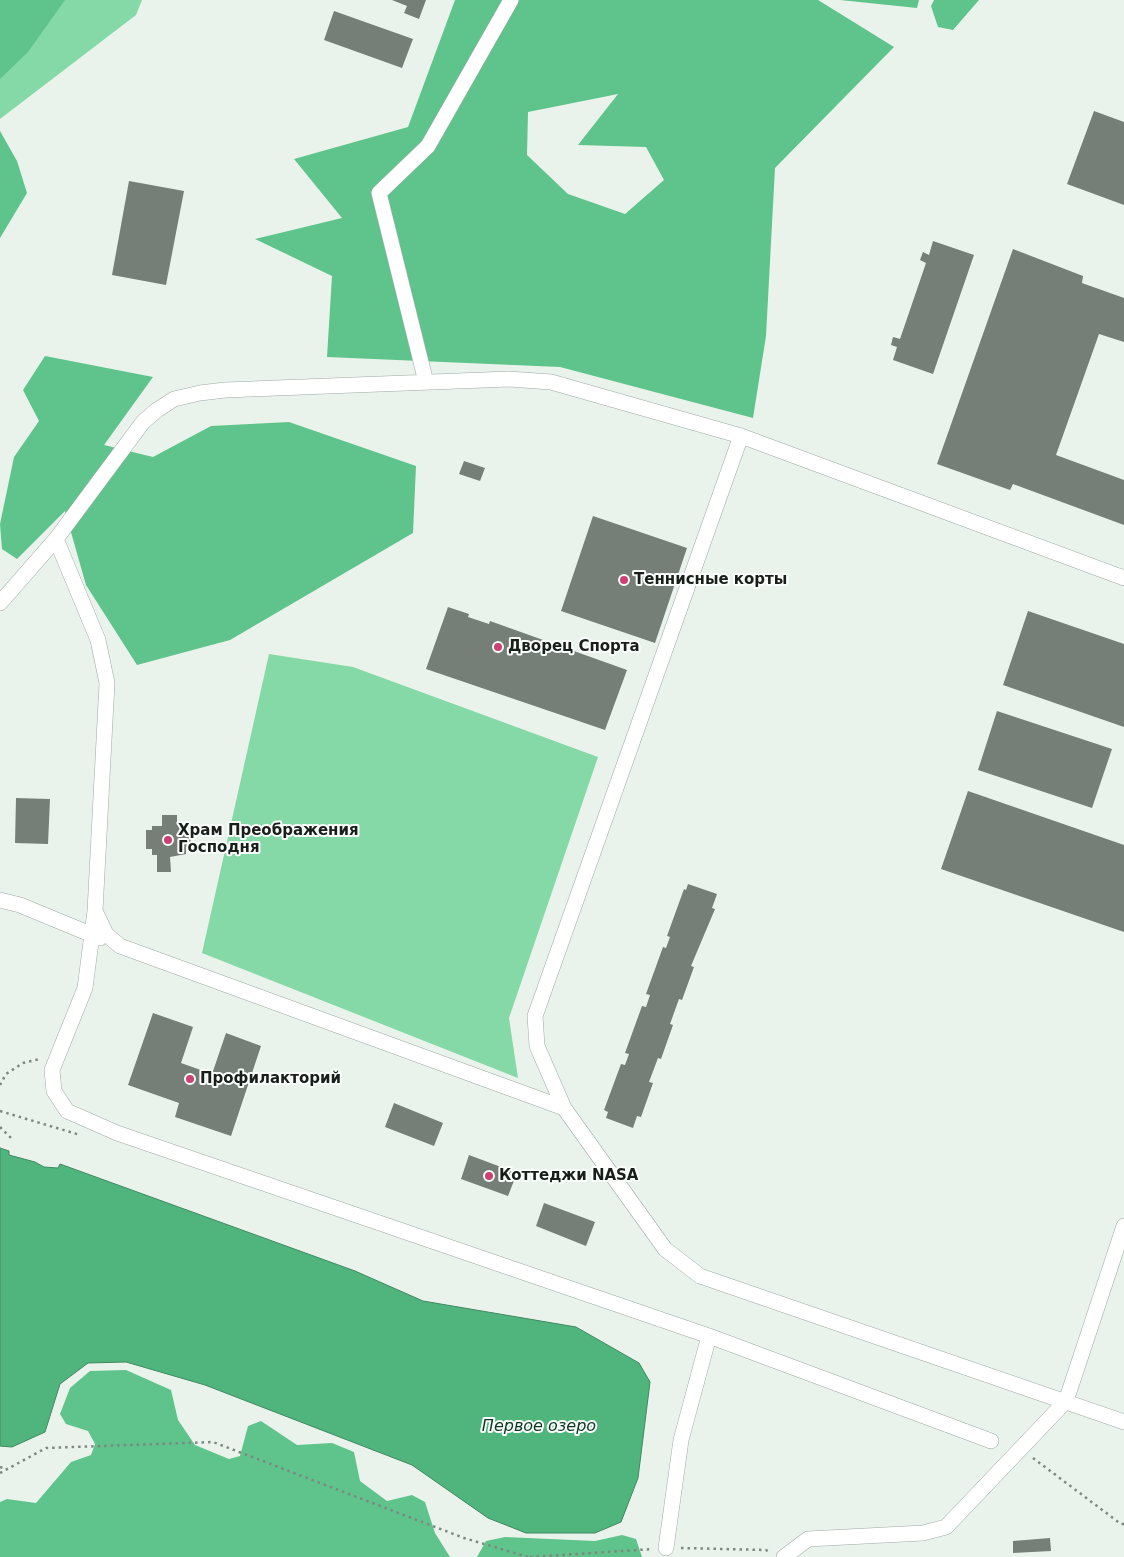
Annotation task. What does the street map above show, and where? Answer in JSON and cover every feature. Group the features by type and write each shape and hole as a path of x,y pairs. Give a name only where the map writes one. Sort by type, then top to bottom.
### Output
{"street":[{"path":"426,382 379,193 428,146 511,0"},
{"path":"0,603 56,539 143,422 174,399 225,390 509,379 550,382 741,436 1124,578"},
{"path":"741,436 535,1016 537,1046 564,1108 665,1249 700,1276 1124,1422"},
{"path":"56,539 98,640 107,683 93,935 85,988 52,1070 54,1091 67,1111 117,1133 709,1336 990,1441"},
{"path":"0,900 20,905 120,946 564,1108"},
{"path":"95,911 106,934 120,946"},
{"path":"784,1557 808,1539 923,1533 946,1527 1066,1401 1124,1226"},
{"path":"666,1548 681,1440 709,1336"}],"path":[{"path":"0,1085 6,1074 23,1063 58,1054"},
{"path":"0,1110 84,1136"},
{"path":"0,1127 12,1139"},
{"path":"0,1473 46,1448 212,1442 464,1538 528,1557"},
{"path":"1020,1448 1121,1524 1124,1524"},
{"path":"0,1467 8,1470"}],"shaded area":[{"path":"0,0 65,0 28,52 0,79"},
{"path":"33,0 142,0 136,15 0,119 0,25"},
{"path":"455,0 818,0 894,47 775,168 766,336 753,418 560,367 327,357 332,276 255,239 342,218 294,159 408,127","holes":["618,94 578,145 646,147 664,180 625,214 568,194 527,155 528,112"]},
{"path":"840,0 919,0 917,8"},
{"path":"934,0 979,0 953,30 938,27 931,6"},
{"path":"0,131 17,161 27,193 0,238"},
{"path":"45,356 153,377 104,445 153,457 211,426 289,422 416,466 413,533 230,640 137,665 86,585 65,511 17,559 2,549 0,524 14,457 39,421 23,390"},
{"path":"269,654 353,667 598,757 509,1018 518,1078 202,953"},
{"path":"126,1370 171,1390 178,1420 195,1445 229,1459 240,1456 248,1426 261,1421 297,1445 332,1443 354,1452 360,1481 387,1501 412,1495 425,1502 435,1533 450,1557 0,1557 0,1502 7,1499 36,1503 71,1462 91,1455 95,1444 88,1431 66,1424 60,1414 70,1388 90,1371"},
{"path":"622,1535 636,1539 642,1557 477,1557 486,1541 505,1537 595,1541"}],"water":[{"name":"Первое озеро","path":"0,1148 9,1151 9,1155 35,1162 44,1167 58,1168 60,1164 355,1271 423,1301 576,1327 639,1363 650,1382 638,1478 621,1522 595,1533 526,1533 488,1518 412,1465 205,1385 126,1362 88,1363 60,1384 45,1432 12,1447 0,1446"}],"building":[{"path":"392,0 426,0 419,19 404,13 407,6"},
{"path":"334,11 413,39 402,68 324,40"},
{"path":"1094,111 1124,122 1124,205 1067,184"},
{"path":"129,181 184,191 166,285 112,275"},
{"path":"933,241 974,255 933,374 893,360 897,347 891,345 893,337 900,339 926,263 920,260 923,252 929,255"},
{"path":"1013,249 1083,276 1082,283 1124,298 1124,342 1099,334 1056,455 1124,480 1124,525 1013,484 1010,490 937,464"},
{"path":"464,461 485,468 480,481 459,474"},
{"name":"Теннисные корты","path":"593,516 687,548 655,643 561,611"},
{"name":"Дворец Спорта","path":"448,607 469,614 468,617 489,624 490,621 627,670 605,730 426,669"},
{"path":"1028,611 1124,644 1124,727 1003,685"},
{"path":"997,711 1112,749 1092,808 978,770"},
{"path":"968,791 1124,845 1124,932 941,869"},
{"path":"16,798 50,799 48,844 15,843"},
{"name":"Храм Преображения Господня","path":"162,815 177,815 177,825 185,825 186,833 190,833 191,847 186,847 186,854 170,857 171,872 157,872 157,855 152,855 152,849 146,849 146,830 152,830 152,826 162,826"},
{"path":"688,884 717,894 712,908 715,909 691,966 694,967 682,1000 679,999 670,1024 673,1025 661,1059 658,1058 649,1082 653,1083 641,1117 637,1116 633,1128 606,1118 608,1112 604,1110 621,1064 625,1065 629,1054 625,1053 642,1006 646,1007 650,995 646,994 663,947 666,948 670,937 667,936 684,889 686,890"},
{"name":"Профилакторий","path":"153,1013 193,1027 181,1063 212,1074 226,1033 261,1046 231,1136 175,1117 179,1103 128,1085"},
{"path":"394,1103 443,1123 434,1146 385,1127"},
{"name":"Коттеджи NASA","path":"469,1155 517,1173 508,1196 461,1179"},
{"path":"544,1203 595,1222 586,1246 536,1226"},
{"path":"1050,1538 1051,1551 1013,1553 1013,1541"}],"place":[{"name":"Теннисные корты","path":"624,580"},
{"name":"Дворец Спорта","path":"498,647"},
{"name":"Храм Преображения Господня","path":"168,840"},
{"name":"Профилакторий","path":"190,1079"},
{"name":"Коттеджи NASA","path":"489,1176"}]}
